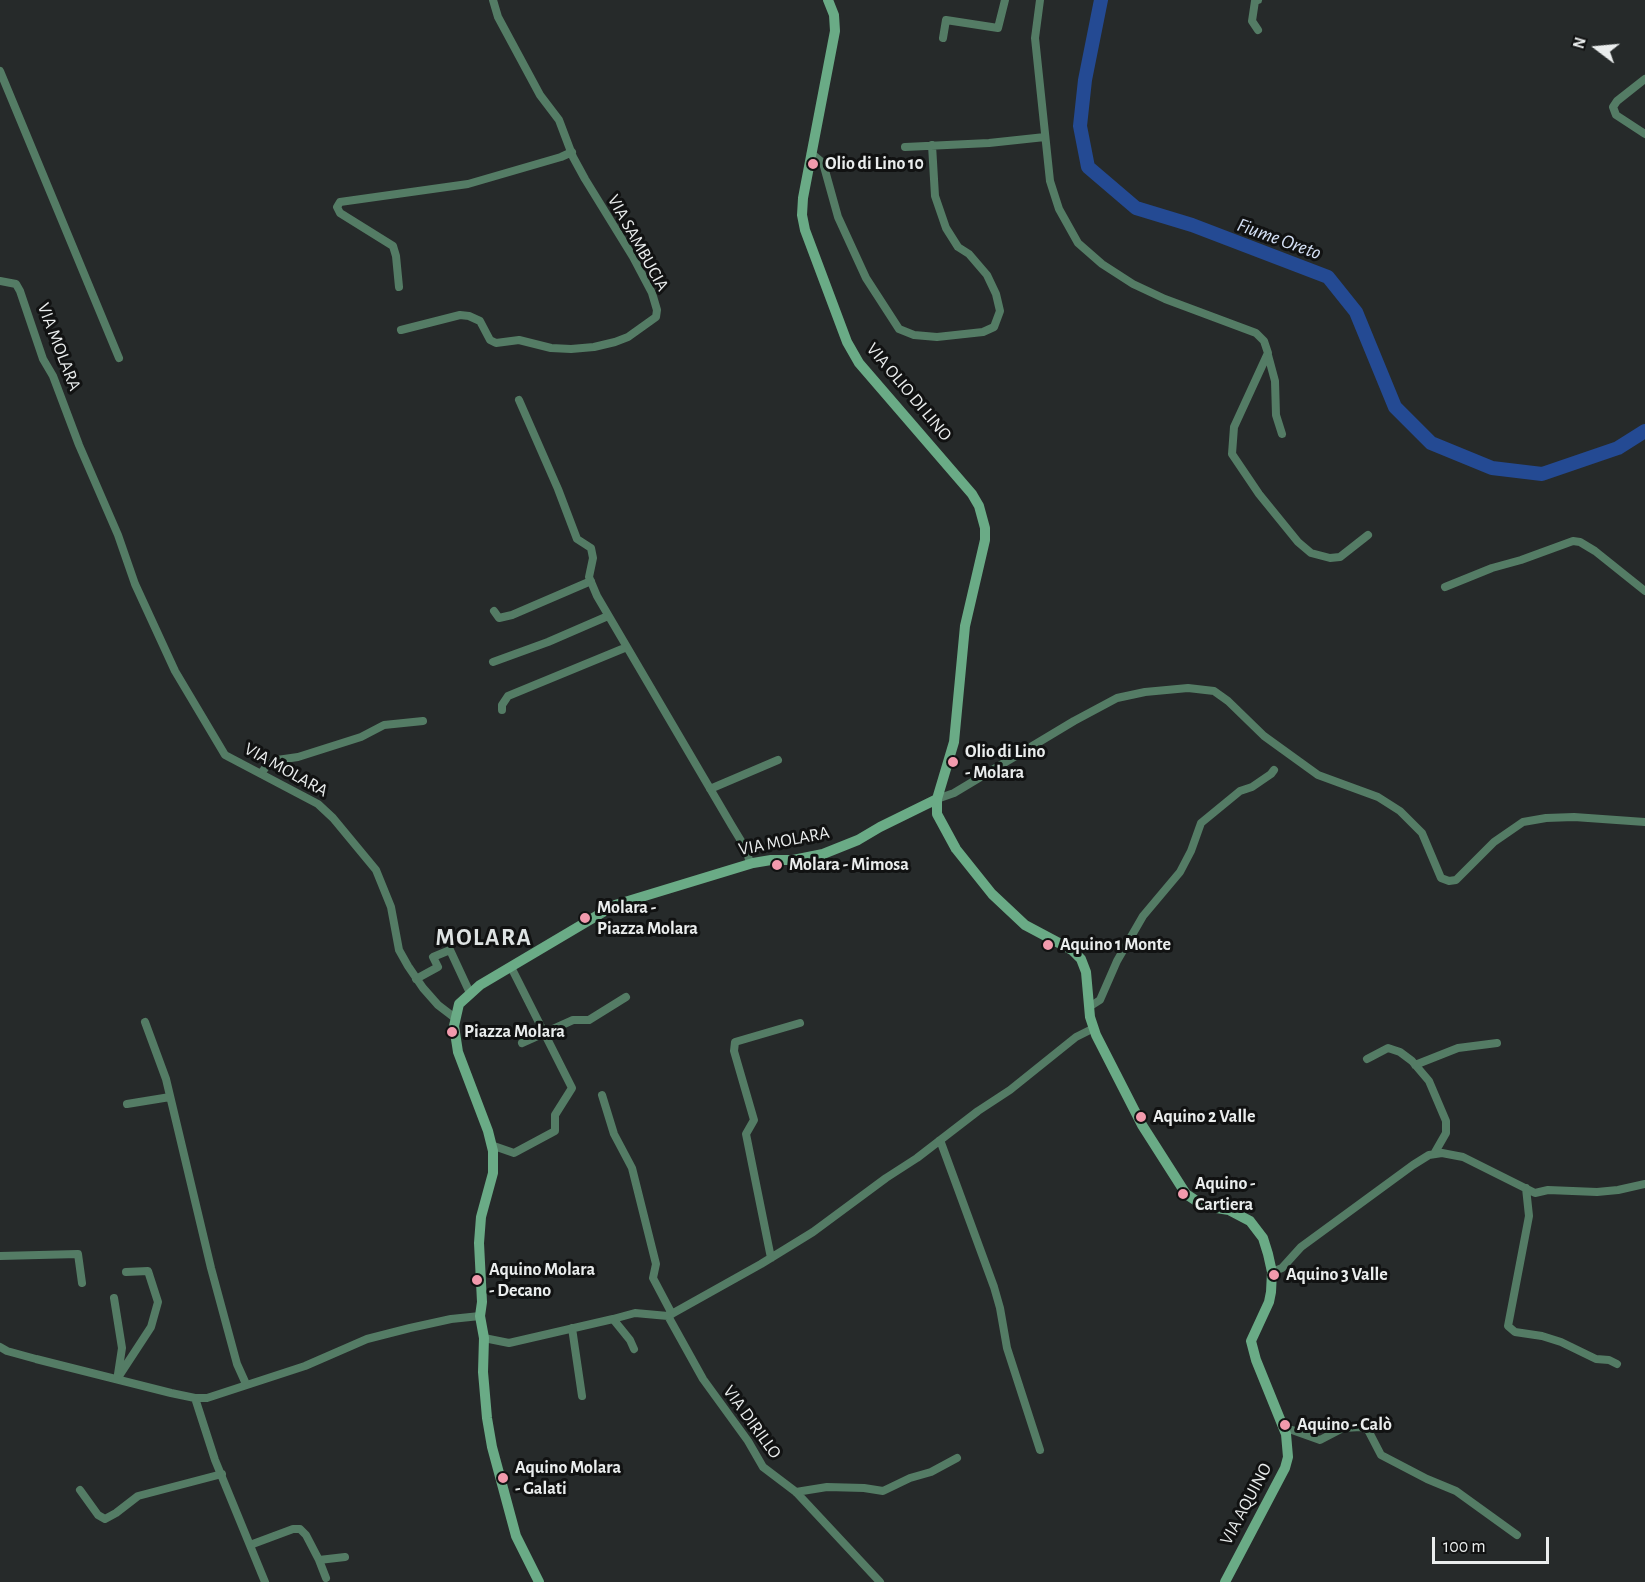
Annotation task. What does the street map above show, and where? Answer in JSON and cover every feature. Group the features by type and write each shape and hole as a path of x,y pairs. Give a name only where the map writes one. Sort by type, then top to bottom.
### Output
{"street":[{"name":"VIA SAMBUCIA","path":"401,330 460,315 480,321 490,340 496,343 519,340 551,348 594,348 628,337 656,317 657,310 652,293 633,257 585,179 558,120 540,95 498,17 494,0"},
{"name":"VIA OLIO DI LINO","path":"828,0 834,15 835,31 802,198 805,230 847,342 859,363 972,494 979,506 985,528 985,540 965,626 954,742 937,799"},
{"path":"943,38 946,20 998,28 1005,0"},
{"path":"1040,0 1035,38 1050,181 1059,209 1078,243 1102,264 1133,284 1165,299 1256,333 1264,341 1275,381 1276,415 1282,434"},
{"path":"1258,0 1255,2 1252,21 1258,30"},
{"path":"0,71 119,358"},
{"path":"1645,79 1613,107 1616,115 1645,134"},
{"path":"905,147 989,143 1045,137"},
{"path":"812,153 823,163 838,217 866,278 900,329 914,335 937,337 983,332 994,327 1000,311 996,294 987,275 969,254 958,247 946,228 932,174 934,158 932,145"},
{"path":"399,287 393,246 339,213 340,202 468,184 572,152"},
{"name":"VIA MOLARA","path":"0,281 16,284 20,291 43,358 53,376 79,445 118,535 135,584 175,671 225,755 318,804 333,818 376,870 391,907 399,950 416,979 438,1005 455,1018 459,1004 480,985 615,905 750,864 771,860 793,860 822,854 858,840 937,799"},
{"path":"1268,353 1234,427 1232,454 1259,494 1298,542 1311,553 1330,558 1340,557 1368,535"},
{"path":"519,400 577,539 591,548 593,558 589,577 597,596 746,849 750,864"},
{"path":"1445,587 1492,568 1573,541 1580,542 1595,552 1645,591"},
{"path":"494,611 499,618 512,615 591,581"},
{"path":"494,662 548,642 608,615"},
{"path":"502,710 502,705 508,696 627,647"},
{"path":"937,799 954,793 1117,698 1145,692 1188,688 1214,691 1228,701 1264,736 1318,775 1378,797 1400,811 1422,833 1441,878 1449,881 1456,880 1494,843 1523,822 1574,817 1645,822"},
{"path":"261,774 267,765 277,760 298,757 353,740 384,725 423,721"},
{"path":"710,789 778,760"},
{"path":"1089,1007 1100,1000 1117,961 1143,916 1180,872 1191,851 1201,823 1240,791 1252,786 1274,770"},
{"name":"VIA AQUINO","path":"937,799 937,814 951,841 967,865 992,894 1025,925 1072,950 1081,958 1086,972 1089,1007 1094,1028 1142,1125 1186,1194 1204,1206 1229,1210 1250,1221 1263,1238 1272,1272 1269,1302 1251,1341 1288,1445 1285,1468 1225,1582"},
{"path":"416,979 438,967 433,957 450,950 471,993"},
{"path":"491,1145 514,1153 555,1131 555,1115 572,1088 511,967"},
{"path":"522,1042 573,1020 589,1020 626,997"},
{"path":"455,1018 458,1052 491,1145 493,1173 481,1217 479,1243 482,1302 480,1316 484,1338 483,1372 492,1448 516,1536 539,1582"},
{"path":"145,1022 159,1056 211,1268 237,1364 246,1384"},
{"path":"771,1258 746,1134 754,1120 734,1051 735,1042 800,1023"},
{"path":"484,1338 509,1343 635,1313 670,1315 813,1232 1010,1090 1076,1037 1094,1028"},
{"path":"1415,1065 1435,1055 1458,1048 1497,1043"},
{"path":"1367,1059 1388,1048 1400,1052 1429,1081 1446,1121 1446,1133 1434,1154"},
{"name":"VIA DIRILLO","path":"602,1095 614,1134 632,1168 656,1264 653,1278 703,1379 748,1440 763,1467 796,1492 880,1582"},
{"path":"127,1104 170,1097"},
{"path":"940,1140 1000,1308 1007,1348 1040,1450"},
{"path":"1272,1272 1282,1268 1301,1247 1413,1165 1434,1154 1463,1157 1535,1193 1548,1190 1597,1192 1645,1184"},
{"path":"1526,1188 1529,1216 1508,1326 1515,1332 1542,1336 1561,1342 1596,1359 1609,1360 1617,1364"},
{"path":"0,1256 78,1254 82,1283"},
{"path":"117,1379 151,1327 158,1302 148,1271 126,1272"},
{"path":"114,1298 122,1348 117,1379"},
{"path":"0,1347 7,1351 117,1379 195,1398 207,1398 305,1366 367,1339 420,1326 480,1316"},
{"path":"614,1319 630,1340 633,1349"},
{"path":"572,1328 582,1396"},
{"path":"195,1398 265,1582"},
{"path":"1284,1430 1293,1430 1320,1440 1343,1428 1361,1427 1368,1430 1381,1455 1456,1491 1517,1535"},
{"path":"796,1492 827,1487 883,1491 910,1478 931,1472 957,1458"},
{"path":"80,1490 98,1515 105,1520 138,1496 222,1474"},
{"path":"250,1545 293,1529 300,1529 306,1535 326,1578"},
{"path":"319,1560 345,1557"}],"waterway":[{"name":"Fiume Oreto","path":"1101,0 1085,80 1080,126 1088,167 1136,208 1192,225 1328,277 1356,312 1395,407 1431,443 1492,468 1542,474 1618,448 1645,431"}],"place":[{"name":"Olio di Lino 10","path":"813,164"},
{"name":"Olio di Lino - Molara","path":"953,762"},
{"name":"Molara - Mimosa","path":"777,865"},
{"name":"Molara - Piazza Molara","path":"585,918"},
{"name":"Aquino 1 Monte","path":"1048,945"},
{"name":"Piazza Molara","path":"452,1032"},
{"name":"Aquino 2 Valle","path":"1141,1117"},
{"name":"Aquino - Cartiera","path":"1183,1194"},
{"name":"Aquino 3 Valle","path":"1274,1275"},
{"name":"Aquino Molara - Decano","path":"477,1280"},
{"name":"Aquino - Calò","path":"1285,1425"},
{"name":"Aquino Molara - Galati","path":"503,1478"}],"district":[{"name":"MOLARA","path":"484,938"}]}
